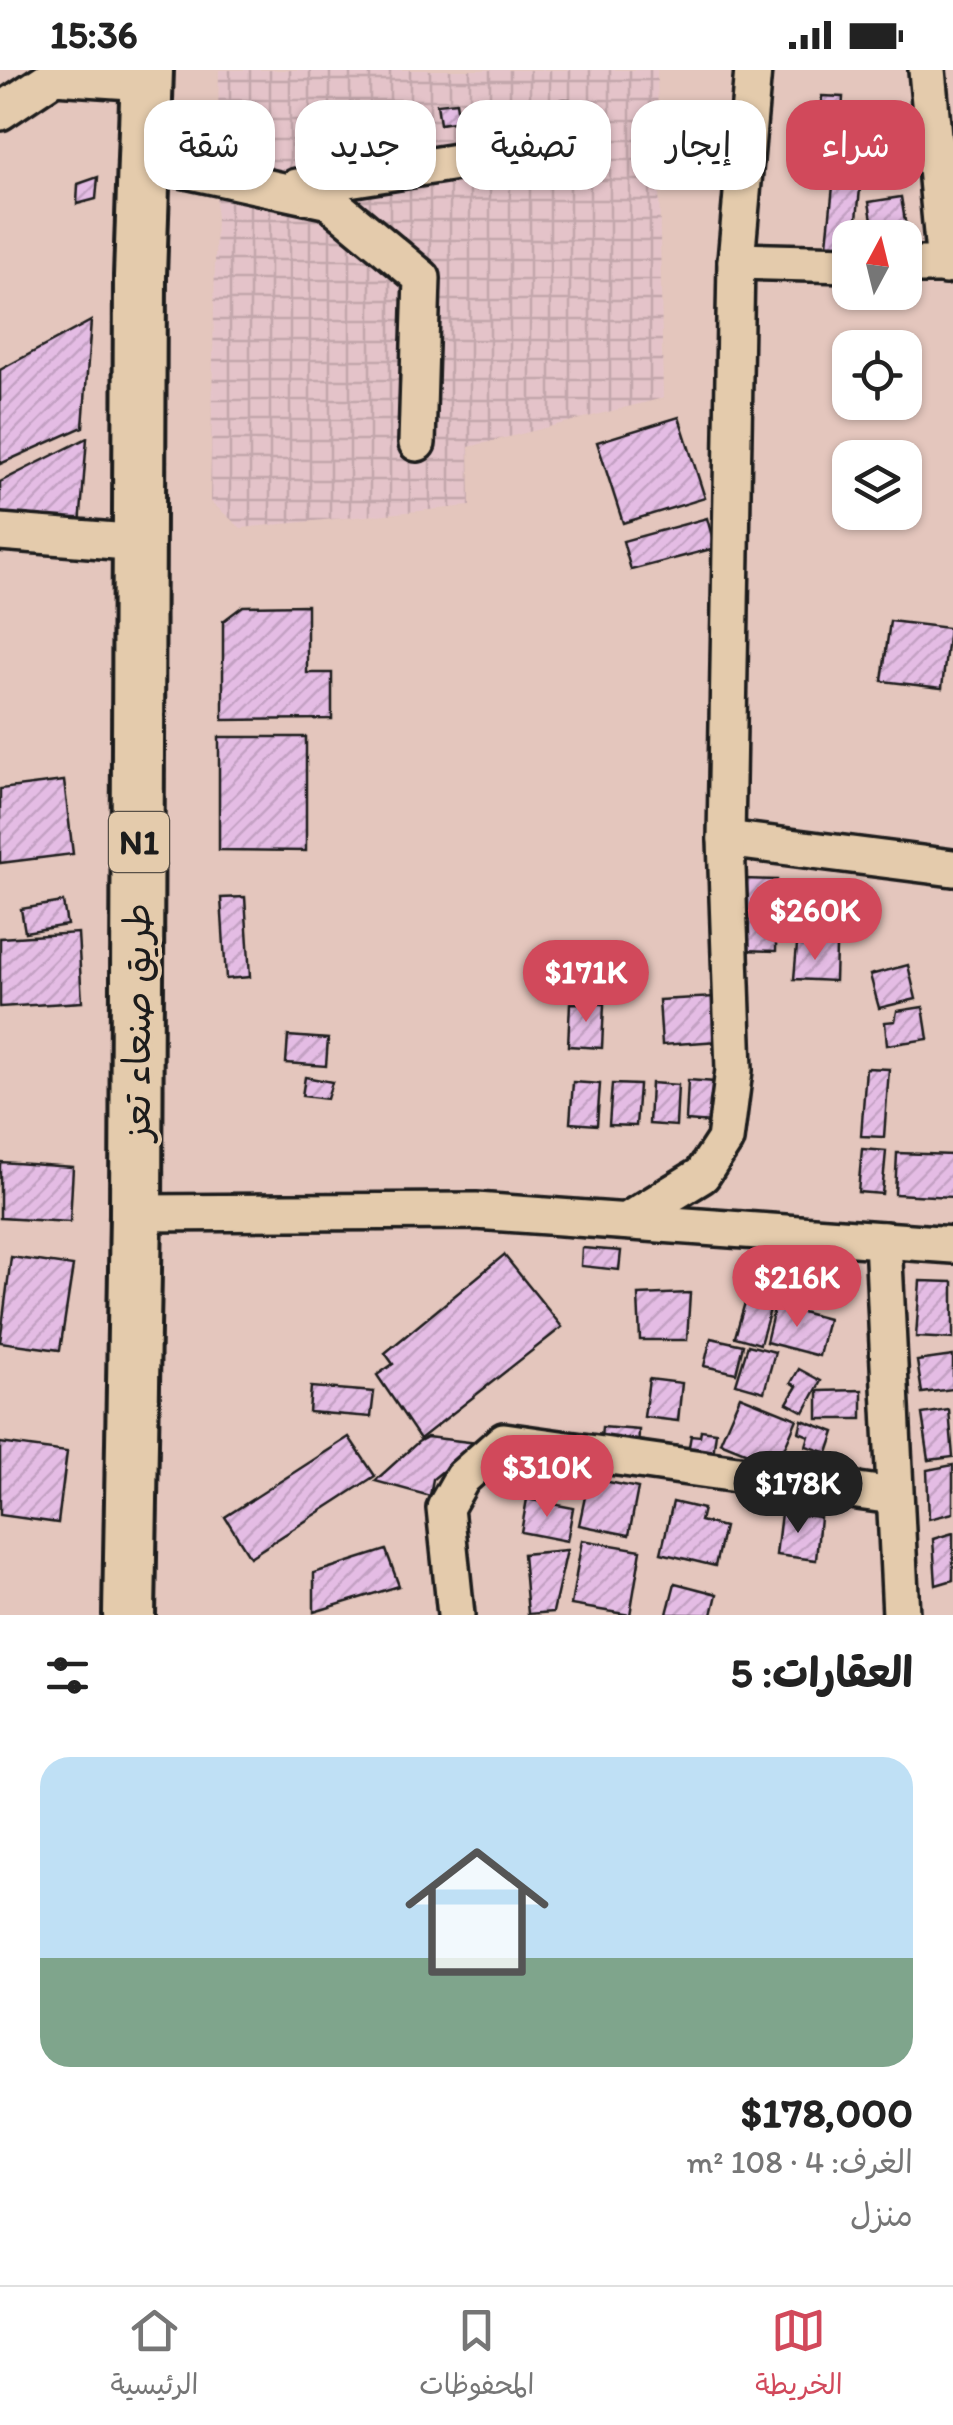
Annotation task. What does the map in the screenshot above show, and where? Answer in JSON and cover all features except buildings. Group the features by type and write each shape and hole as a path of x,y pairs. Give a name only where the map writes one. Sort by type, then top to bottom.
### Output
{"highway":[{"name":"طريق صنعاء تعز","path":"129,1615 144,161"}],"street":[{"path":"627,1222 702,1174 725,1140 734,1070 726,838 736,262 753,70"},
{"path":"922,265 949,266 928,70"},
{"path":"0,112 54,76 147,76"},
{"path":"276,190 456,162"},
{"path":"276,190 330,201 422,278 417,443"},
{"path":"736,262 832,264"},
{"path":"0,532 141,543"},
{"path":"726,838 953,868"},
{"path":"136,1214 476,1211 953,1244"},
{"path":"883,1240 901,1615"},
{"path":"456,1615 445,1508 462,1478 504,1441 893,1496"}],"shaded area":[{"path":"219,70 657,70 658,100 631,100 631,190 659,190 663,398 469,447 470,506 241,528 210,501 216,190 275,190 275,100 218,100"}]}
